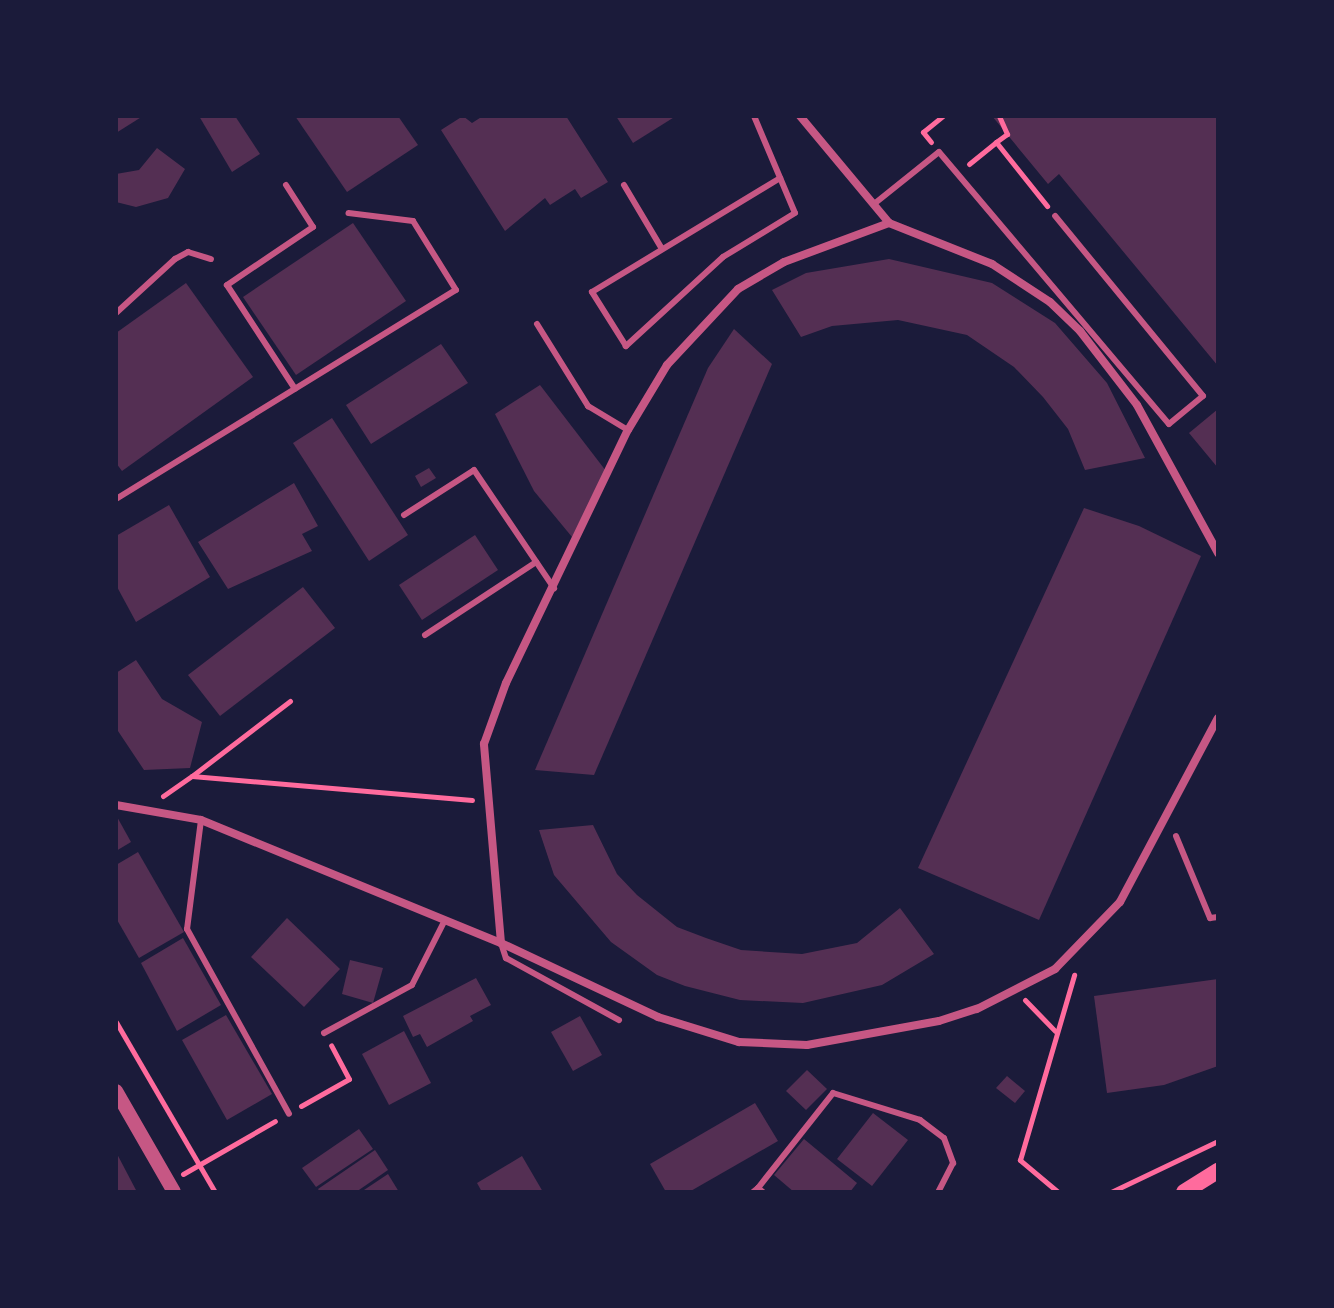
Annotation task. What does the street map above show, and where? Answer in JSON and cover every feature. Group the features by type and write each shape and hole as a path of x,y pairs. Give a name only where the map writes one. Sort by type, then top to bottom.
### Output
{"main road":[{"path":"1184,1192 1218,1171"}],"street":[{"path":"800,116 889,223 992,264 1050,302 1080,331 1137,405 1218,553"},
{"path":"501,943 485,801 484,744 492,716 628,430 667,365 738,289 784,262 889,223"},
{"path":"116,805 146,807 201,820 501,943 658,1017 739,1042 807,1045 851,1040 939,1021 1016,991 1084,944 1144,864 1218,718"},
{"path":"116,1091 174,1192"}],"lane":[{"path":"754,116 795,213 723,257 626,346 592,292 780,178"},
{"path":"874,204 939,152 1169,424 1203,396 1055,216"},
{"path":"286,185 313,227 227,285 295,389"},
{"path":"624,185 662,249"},
{"path":"116,499 456,290 413,221 348,213"},
{"path":"116,313 175,259 188,252 211,259"},
{"path":"537,324 588,406 628,430"},
{"path":"404,515 474,470 554,588"},
{"path":"425,635 536,562"},
{"path":"201,820 187,929 289,1114"},
{"path":"1176,836 1210,918 1218,917"},
{"path":"324,1033 412,985 444,922"},
{"path":"501,943 506,958 619,1020"},
{"path":"758,1191 833,1093 920,1120 944,1138 953,1163 938,1192"}],"path":[{"path":"939,152 923,132 943,116"},
{"path":"957,174 1007,134 999,116"},
{"path":"996,142 1055,216"},
{"path":"146,807 290,701"},
{"path":"192,776 485,801"},
{"path":"1058,1192 1020,1160 1055,1031 1084,944"},
{"path":"1016,991 1055,1031"},
{"path":"116,1022 215,1192"},
{"path":"1111,1192 1218,1141"}],"building":[{"path":"116,116 143,116 116,133"},
{"path":"199,116 235,116 260,154 232,172"},
{"path":"295,116 398,116 418,145 347,192"},
{"path":"463,116 472,123 483,116 566,116 608,182 581,198 575,189 550,205 545,198 505,231 441,130"},
{"path":"616,116 676,116 633,143"},
{"path":"992,116 1218,116 1218,366 1059,174 1048,184"},
{"path":"157,148 185,169 168,198 136,207 116,202 116,174 139,170"},
{"path":"353,223 406,301 296,375 243,297"},
{"path":"889,259 992,283 1055,323 1107,383 1145,458 1085,470 1068,429 1043,397 1014,367 967,335 898,320 832,326 801,337 772,290 806,273"},
{"path":"186,283 253,377 122,471 116,463 116,333"},
{"path":"734,329 772,364 594,775 535,770 708,368"},
{"path":"441,344 468,383 371,444 346,405"},
{"path":"540,385 606,471 572,537 534,491 495,414"},
{"path":"1218,409 1218,468 1189,433"},
{"path":"332,418 408,535 369,561 293,443"},
{"path":"429,468 436,478 421,487 415,476"},
{"path":"294,483 318,526 302,534 312,551 228,589 198,542"},
{"path":"169,505 210,577 136,622 116,585 116,536"},
{"path":"1084,508 1139,526 1201,556 1039,920 918,868"},
{"path":"475,535 498,570 422,620 399,585"},
{"path":"303,587 335,628 220,716 188,675"},
{"path":"136,660 162,699 202,722 190,768 144,770 116,728 116,673"},
{"path":"116,815 131,842 116,851"},
{"path":"593,825 617,874 637,895 677,927 706,938 741,950 802,954 857,943 900,908 934,954 882,985 803,1003 740,1000 685,986 657,975 611,942 554,875 539,830"},
{"path":"138,852 184,932 139,958 116,918 116,865"},
{"path":"287,918 340,969 304,1007 251,957"},
{"path":"183,938 221,1005 177,1031 141,963"},
{"path":"350,960 383,968 373,1003 342,994"},
{"path":"476,978 491,1005 470,1016 473,1021 427,1047 420,1034 413,1037 403,1016"},
{"path":"1218,979 1218,1066 1164,1085 1107,1093 1094,996"},
{"path":"226,1015 272,1094 227,1120 182,1040"},
{"path":"580,1016 602,1055 573,1071 551,1032"},
{"path":"404,1031 431,1083 389,1105 362,1054"},
{"path":"807,1070 827,1089 806,1110 786,1091"},
{"path":"1007,1076 1025,1091 1015,1103 996,1088"},
{"path":"755,1103 778,1141 689,1192 666,1192 650,1164"},
{"path":"873,1113 908,1140 872,1186 837,1159"},
{"path":"359,1129 373,1149 316,1187 302,1168"},
{"path":"804,1139 857,1183 850,1192 794,1192 774,1175"},
{"path":"375,1150 388,1170 356,1192 320,1192 318,1189"},
{"path":"116,1152 137,1192 116,1192"},
{"path":"522,1156 543,1192 482,1192 477,1183"},
{"path":"388,1174 399,1192 361,1192"}]}
